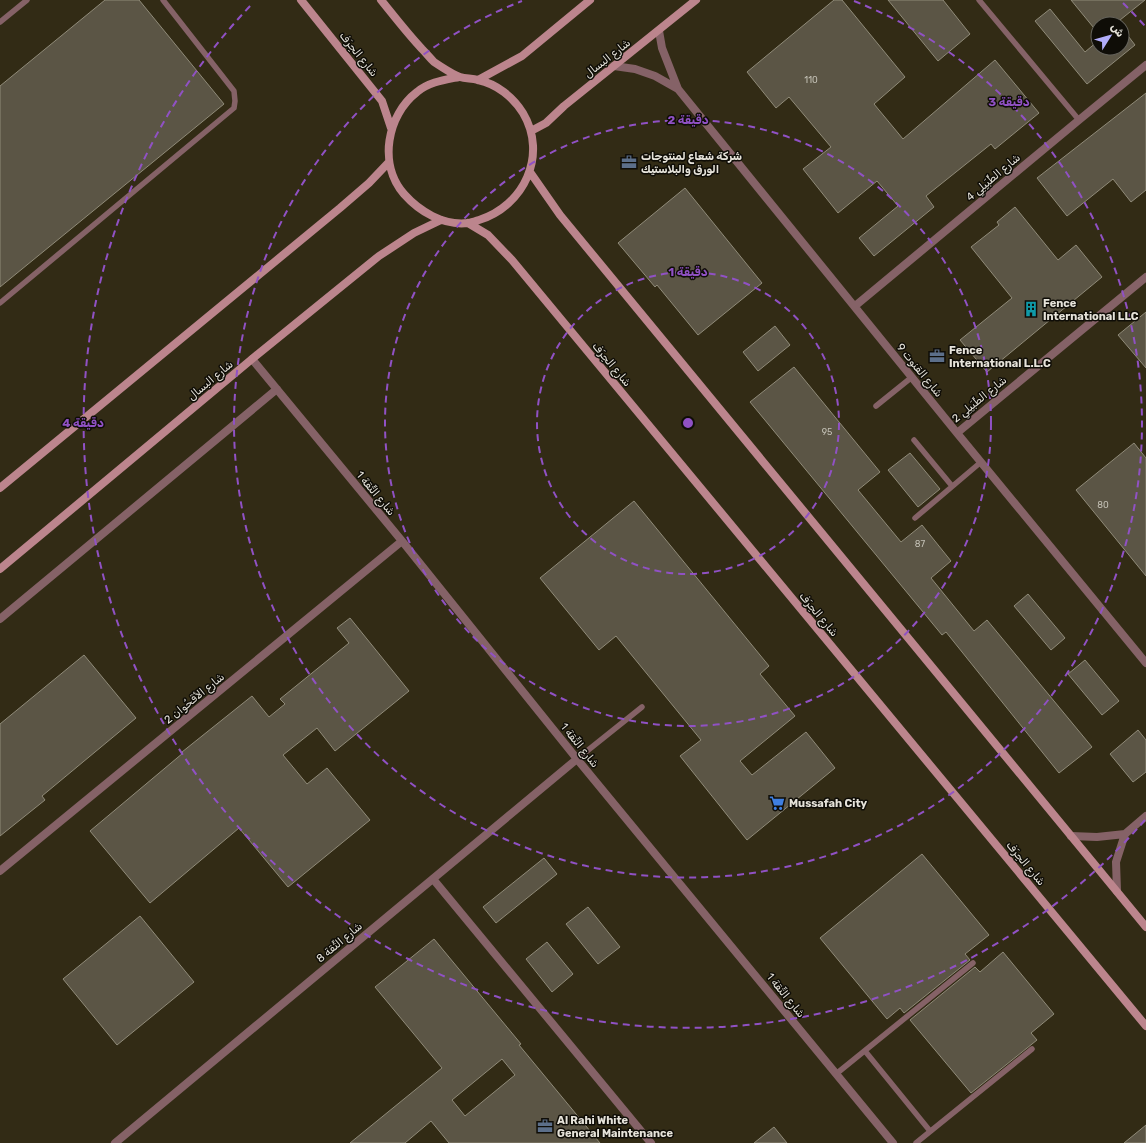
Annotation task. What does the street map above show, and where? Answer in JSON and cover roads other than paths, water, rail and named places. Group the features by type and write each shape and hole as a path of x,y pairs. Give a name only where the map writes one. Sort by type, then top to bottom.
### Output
{"street":[{"name":"شارع الحِرَف","path":"301,0 382,101 391,128"},
{"path":"381,0 412,39 434,62 459,77"},
{"path":"478,80 522,56 590,0"},
{"name":"شارع البسال","path":"531,132 546,123 564,106 696,0"},
{"name":"شارع القنوت 9","path":"659,30 662,48 678,89 980,462 1146,663"},
{"name":"شارع القنوت 9","path":"614,66 635,69 655,76 678,89"},
{"name":"شارع الطِّبَيلِي 4","path":"855,306 1146,66"},
{"path":"459,77 478,80 496,87 512,98 523,114 531,132 533,152 530,172 521,191 506,206 488,217 468,223 441,220 426,213 413,204 402,192 394,177 389,162 388,145 391,128 401,108 417,91 437,81 459,77"},
{"path":"0,488 340,208 369,183 389,162"},
{"path":"530,172 560,215 1146,927"},
{"name":"شارع البسال","path":"0,568 379,256 414,233 441,220"},
{"name":"شارع الحِرَف","path":"468,223 488,235 512,260 1146,1026"},
{"name":"شارع الطِّبَيلِي 2","path":"957,432 1146,277"},
{"name":"شارع الثِّقة 1","path":"252,359 402,541 577,759 893,1143"},
{"path":"0,619 277,389"},
{"name":"شارع الأقحُوان 2","path":"0,871 402,541"},
{"name":"شارع الثِّقة 8","path":"115,1143 577,759"},
{"path":"1071,836 1097,837 1124,834 1146,816"},
{"path":"1117,891 1116,862 1124,834"},
{"path":"433,879 651,1143"}],"lane":[{"path":"0,22 27,0"},
{"path":"0,303 234,108 234,91 163,0"},
{"path":"979,0 1079,120"},
{"path":"876,406 912,377"},
{"path":"914,440 952,486"},
{"path":"915,518 980,462"},
{"path":"577,759 642,707"},
{"path":"836,1074 973,963"},
{"path":"865,1050 930,1131"},
{"path":"916,1143 1032,1050"}],"place":[{"name":"شركة شعاع لمنتوجات الورق والبلاستيك","path":"629,162"},
{"name":"Fence International LLC","path":"1031,309"},
{"name":"Fence International L.L.C","path":"937,356"},
{"name":"Mussafah City","path":"777,803"},
{"name":"Al Rahi White General Maintenance","path":"545,1126"}]}
